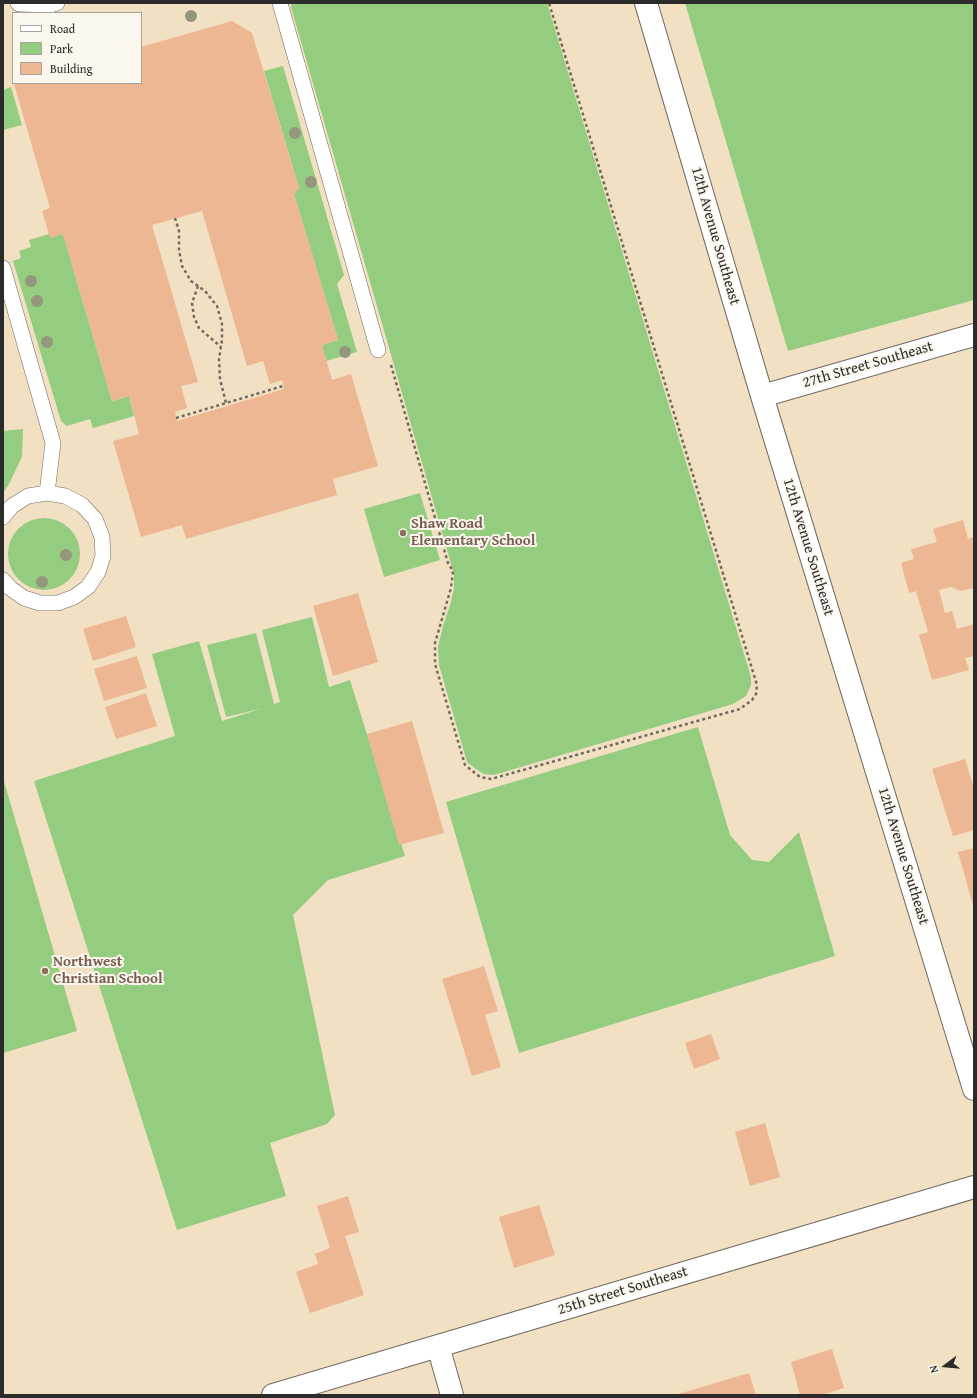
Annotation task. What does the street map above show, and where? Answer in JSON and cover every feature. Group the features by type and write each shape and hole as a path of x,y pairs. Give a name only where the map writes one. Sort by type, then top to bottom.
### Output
{"street":[{"name":"12th Avenue Southeast","path":"646,3 762,396 974,1089"},
{"name":"27th Street Southeast","path":"762,396 974,335"},
{"name":"25th Street Southeast","path":"273,1395 974,1187"},
{"path":"438,1346 452,1395"}],"lane":[{"path":"18,3 51,5 57,3"},
{"path":"280,3 378,350"},
{"path":"3,268 53,444 47,493"},
{"path":"3,517 12,506 28,496 47,493 65,496 82,505 95,519 102,537 103,556 98,572 88,587 74,597 58,603 40,603 24,598 3,581"}],"path":[{"path":"448,563 453,571 451,588 435,643 435,664 465,765 480,777 490,779 740,708 752,700 756,694 757,685 549,3"},
{"path":"175,218 179,231 179,250 182,266 191,281 205,291 216,306 222,324 219,359 220,379 226,403"},
{"path":"198,286 192,303 194,316 199,328 221,347"},
{"path":"176,418 283,386"}],"green space":[{"path":"292,3 547,3 751,677 751,685 746,696 733,704 494,775 484,774 467,762 439,665 438,647 454,589 454,574 291,7"},
{"path":"685,3 974,3 974,300 788,351"},
{"path":"283,66 344,275 337,284 357,352 326,361 322,345 338,340 294,194 299,188 264,71"},
{"path":"11,87 22,125 3,130 3,90"},
{"path":"49,234 63,234 112,401 129,396 134,416 93,428 90,419 67,426 61,421 13,261 21,258 19,251 31,247 29,240"},
{"path":"23,429 22,457 3,493 3,431"},
{"path":"420,493 440,560 384,577 364,509"},
{"path":"44,518 64,524 74,534 80,554 74,574 64,584 44,590 24,584 14,574 8,554 14,534 24,524"},
{"path":"312,617 329,687 350,680 405,856 328,880 293,915 335,1115 327,1124 270,1143 286,1196 177,1230 34,781 175,736 152,654 199,641 222,721 260,709 226,717 207,645 256,633 274,704 280,702 262,630"},
{"path":"698,727 730,835 752,860 769,862 799,832 835,956 519,1053 446,802"},
{"path":"3,778 77,1031 3,1053"}],"building":[{"path":"232,21 252,33 299,188 294,194 338,340 322,345 332,380 351,374 378,466 333,479 337,495 186,539 182,525 141,537 113,441 139,434 129,396 112,401 63,234 50,238 42,211 50,208 14,84 142,84 142,47","holes":["202,211 247,366 263,361 270,384 282,380 284,389 177,421 175,412 187,408 181,386 198,382 152,225"]},
{"path":"963,520 968,539 974,537 974,588 961,591 951,587 939,590 945,613 952,611 957,629 974,624 974,656 965,658 969,670 932,680 919,635 928,632 916,591 909,593 901,563 914,559 911,549 937,542 933,529"},
{"path":"358,593 378,662 333,676 313,606"},
{"path":"126,616 136,647 93,661 83,629"},
{"path":"137,656 147,688 104,701 94,669"},
{"path":"146,693 157,726 116,739 105,707"},
{"path":"412,721 444,833 399,845 367,734"},
{"path":"965,759 974,788 974,830 953,836 932,769"},
{"path":"974,848 974,909 958,852"},
{"path":"484,966 498,1011 485,1015 501,1067 472,1076 442,979"},
{"path":"711,1034 720,1059 694,1069 685,1043"},
{"path":"765,1123 780,1177 750,1186 735,1132"},
{"path":"348,1196 359,1232 345,1236 364,1295 310,1313 296,1272 318,1264 315,1254 330,1248 317,1206"},
{"path":"539,1205 555,1255 514,1268 499,1217"},
{"path":"832,1349 844,1388 822,1395 800,1395 791,1362"},
{"path":"749,1373 756,1395 675,1395"}],"place":[{"name":"Shaw Road Elementary School","path":"403,533"},
{"name":"Northwest Christian School","path":"45,971"}]}
